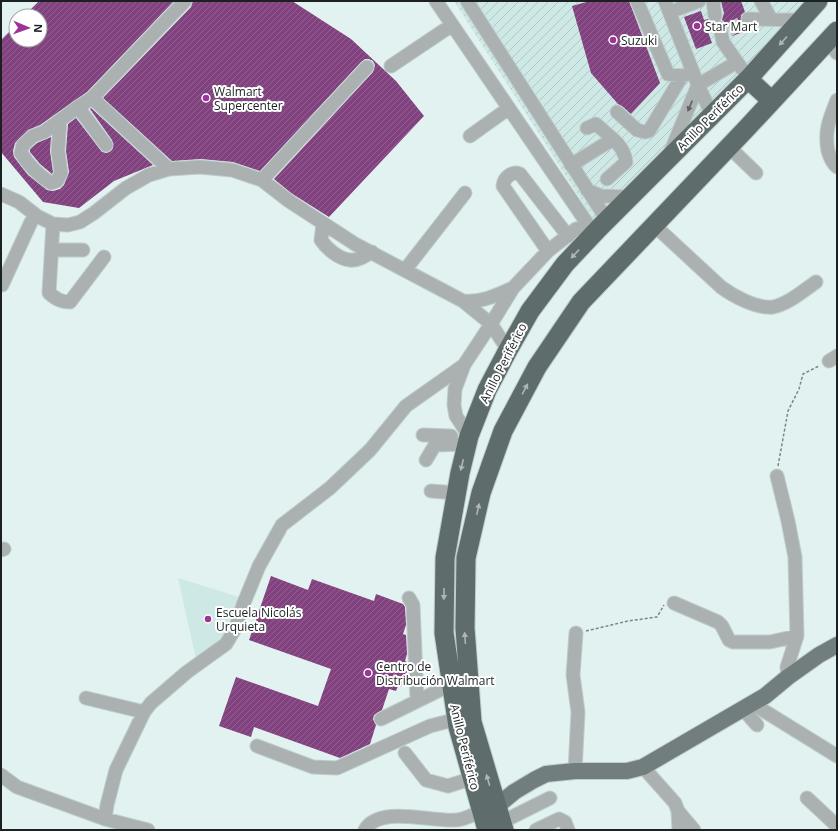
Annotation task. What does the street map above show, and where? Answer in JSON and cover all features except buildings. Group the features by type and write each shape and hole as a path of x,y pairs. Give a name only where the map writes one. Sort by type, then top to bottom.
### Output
{"highway":[{"name":"Anillo Periférico","path":"494,820 473,778 457,719 444,633 445,558 468,440 487,390 530,311 565,264 598,225 631,197 748,79 817,1"},
{"name":"Anillo Periférico","path":"494,820 472,722 465,628 466,558 481,492 503,431 537,367 581,302 772,101 834,40"},
{"path":"748,79 772,101"}],"main road":[{"path":"494,820 514,792 546,774 575,771 627,771 644,766 765,696 788,677 819,655 837,645"}],"street":[{"path":"60,121 58,150 61,173 57,182 51,183 38,175 26,162 21,153 23,145 33,136 44,132 92,98 185,1"},
{"path":"436,1 509,108 598,225"},
{"path":"467,1 587,190 598,225"},
{"path":"637,1 665,71 668,74 688,74"},
{"path":"665,1 688,74 698,85 712,115"},
{"path":"678,9 699,1"},
{"path":"713,1 721,25 723,42 748,79"},
{"path":"761,1 771,19"},
{"path":"748,19 801,20"},
{"path":"391,66 452,25"},
{"path":"666,162 698,85 737,62"},
{"path":"262,180 367,67"},
{"path":"617,112 637,130 645,132 649,131 688,74"},
{"path":"92,98 169,169"},
{"path":"837,100 827,126 826,134 829,154 833,164 837,167"},
{"path":"78,107 106,146"},
{"path":"470,136 509,108"},
{"path":"587,128 596,124 617,143 625,156 626,162 607,179"},
{"path":"571,165 613,139"},
{"path":"729,146 756,173"},
{"path":"3,195 19,202 53,228 62,233 82,229 98,221 110,212 126,188 149,175 169,169 200,167 232,170 262,180 289,201 355,244 463,301 491,324 508,350"},
{"path":"548,251 503,186 505,178 512,173 516,172 520,174 568,236"},
{"path":"587,190 601,196 631,197"},
{"path":"404,270 465,193"},
{"path":"3,195 31,222 53,228"},
{"path":"2,285 31,222"},
{"path":"323,224 320,240 325,246 336,254 350,260 363,258 372,252"},
{"path":"468,440 456,416 454,404 455,388 464,365 513,288 548,251 576,229 598,225"},
{"path":"654,225 721,287 732,295 747,302 764,307 773,307 783,303 816,282"},
{"path":"53,228 49,293 62,302 70,302 104,257"},
{"path":"52,250 82,250"},
{"path":"463,301 473,302 489,298 513,288"},
{"path":"105,819 116,770 144,712 151,703 188,672 226,644 235,630 243,605 259,566 282,525 330,488 370,450 406,406 464,365"},
{"path":"423,435 468,440"},
{"path":"426,460 435,445 468,440"},
{"path":"777,476 795,556 797,636 787,667 788,677"},
{"path":"431,491 457,492"},
{"path":"409,598 413,605 417,700"},
{"path":"674,603 718,622 722,626 729,640 733,642 770,642 797,636"},
{"path":"575,771 578,712 573,675 576,633"},
{"path":"381,719 452,684"},
{"path":"86,698 144,712"},
{"path":"748,706 757,725"},
{"path":"748,706 837,756"},
{"path":"257,746 312,767 337,768 430,726 457,719"},
{"path":"405,753 426,780 448,786 473,778"},
{"path":"644,766 675,803 678,811 679,830"},
{"path":"1,776 17,787 105,819 148,830"},
{"path":"365,830 368,824 374,820 391,816 457,820 494,820 550,798"},
{"path":"807,798 837,826"},
{"path":"678,811 694,830"},
{"path":"536,830 559,819 565,822 568,830"}],"path":[{"path":"777,476 788,411 799,389 803,374 833,358"},
{"path":"576,633 628,621 657,617 665,602 674,603"}],"shaded area":[{"path":"454,1 818,1 599,228"},
{"name":"Escuela Nicolás Urquieta","path":"178,578 239,597 220,641 196,659"}],"tunnel":[{"path":"729,30 748,19"}],"place":[{"name":"Star Mart","path":"697,26"},
{"name":"Suzuki","path":"613,40"},
{"name":"Walmart Supercenter","path":"206,98"},
{"name":"Escuela Nicolás Urquieta","path":"208,619"},
{"name":"Centro de Distribución Walmart","path":"368,673"}]}
